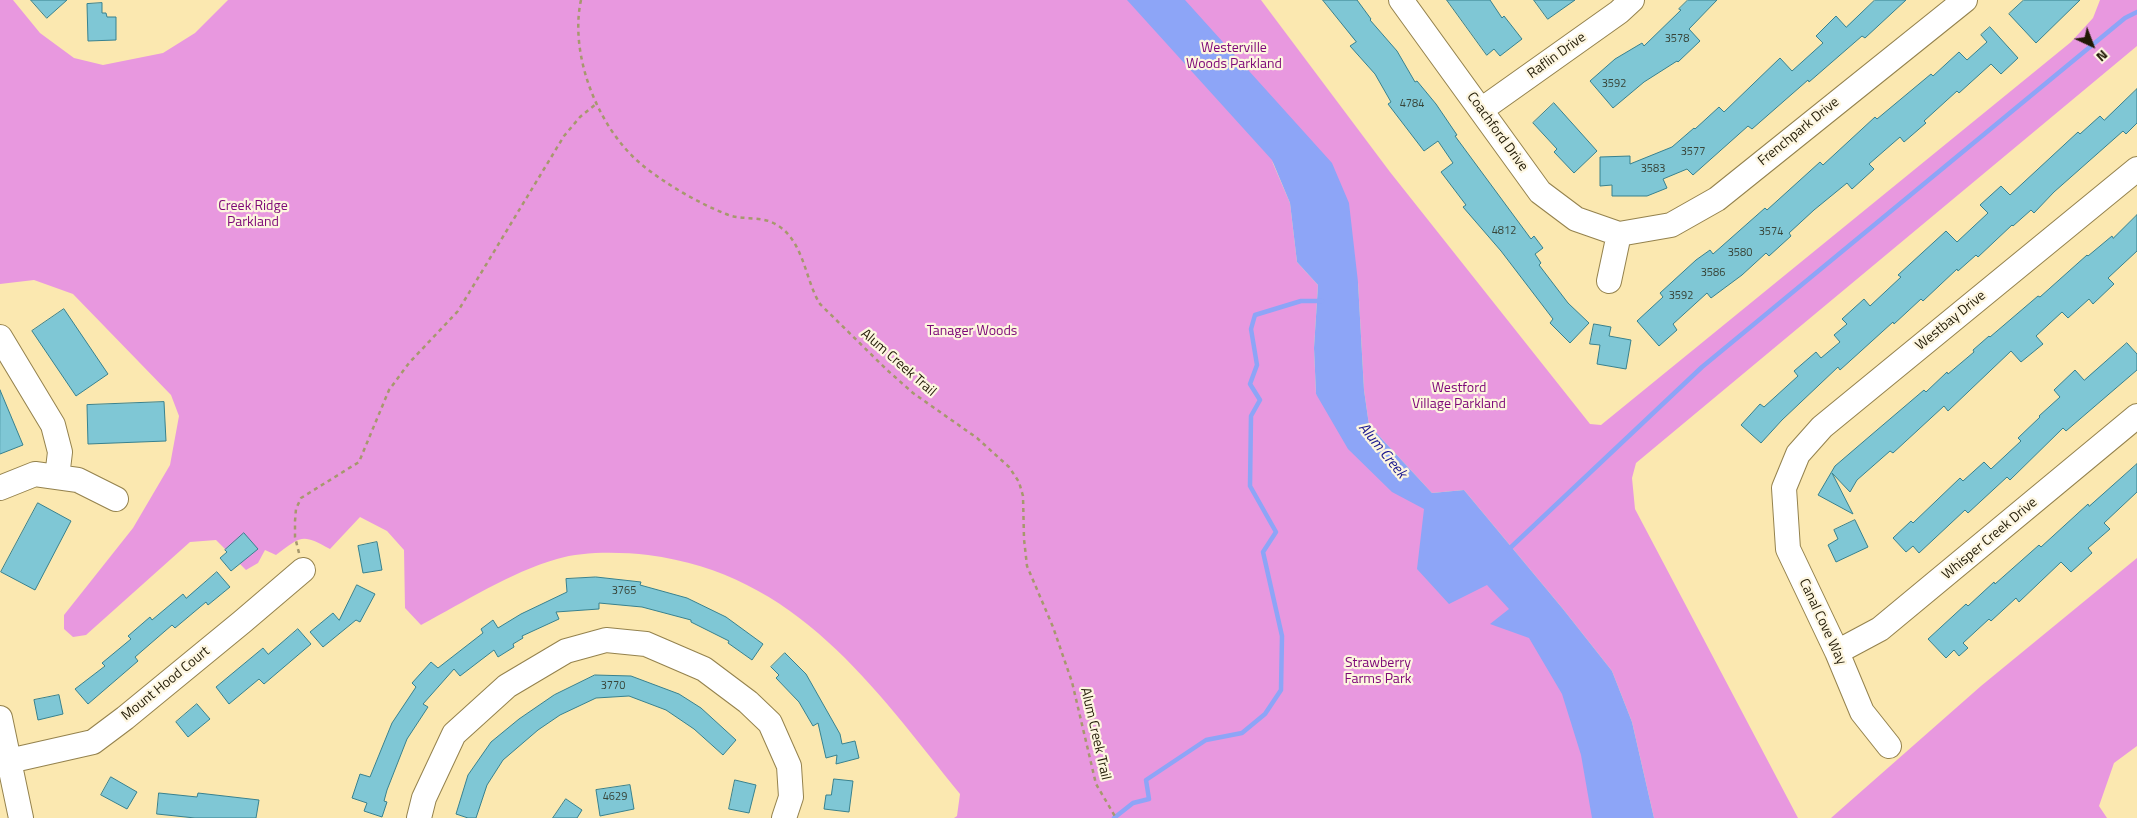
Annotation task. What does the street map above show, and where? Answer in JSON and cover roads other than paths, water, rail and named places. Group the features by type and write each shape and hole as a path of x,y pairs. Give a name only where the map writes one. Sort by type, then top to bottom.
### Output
{"street":[{"name":"Coachford Drive","path":"1400,0 1540,192 1576,219 1619,234"},
{"name":"Raflin Drive","path":"1481,110 1619,12 1632,0"},
{"name":"Frenchpark Drive","path":"1619,234 1671,226 1718,199 1965,0"},
{"name":"Westbay Drive","path":"1784,488 1798,454 1822,427 2137,169"},
{"path":"1609,281 1619,234"},
{"path":"0,337 53,425 60,452 57,477"},
{"name":"Whisper Creek Drive","path":"1837,652 1880,630 2137,416"},
{"path":"0,488 35,474 78,480 116,499"},
{"name":"Canal Cove Way","path":"1784,488 1788,549 1837,652 1862,712 1889,746"},
{"name":"Mount Hood Court","path":"9,761 92,742 125,718 303,570"},
{"path":"419,818 424,798 454,734 507,686 566,651 606,640 646,644 704,669 748,702 770,723 789,766 791,797 784,818"},
{"path":"0,718 21,818"}],"water":[{"name":"Alum Creek","path":"1127,0 1185,0 1332,163 1349,203 1358,282 1364,390 1369,425 1432,493 1464,490 1612,671 1632,722 1654,818 1592,818 1581,755 1562,694 1529,638 1490,624 1509,609 1487,585 1449,604 1417,569 1424,509 1392,492 1348,449 1316,394 1314,348 1318,285 1297,262 1290,203 1272,160"}],"waterway":[{"path":"1508,550 1702,367 2125,18 2137,12"},
{"path":"1114,818 1133,803 1149,799 1146,780 1206,740 1242,733 1265,714 1281,690 1282,636 1263,552 1276,532 1250,486 1251,416 1260,400 1250,384 1257,365 1251,329 1255,315 1301,301 1322,301"}],"park label":[{"name":"Westerville Woods Parkland","path":"1234,58"},
{"name":"Creek Ridge Parkland","path":"253,216"},
{"name":"Tanager Woods","path":"972,332"},
{"name":"Westford Village Parkland","path":"1459,398"},
{"name":"Strawberry Farms Park","path":"1378,672"}]}
